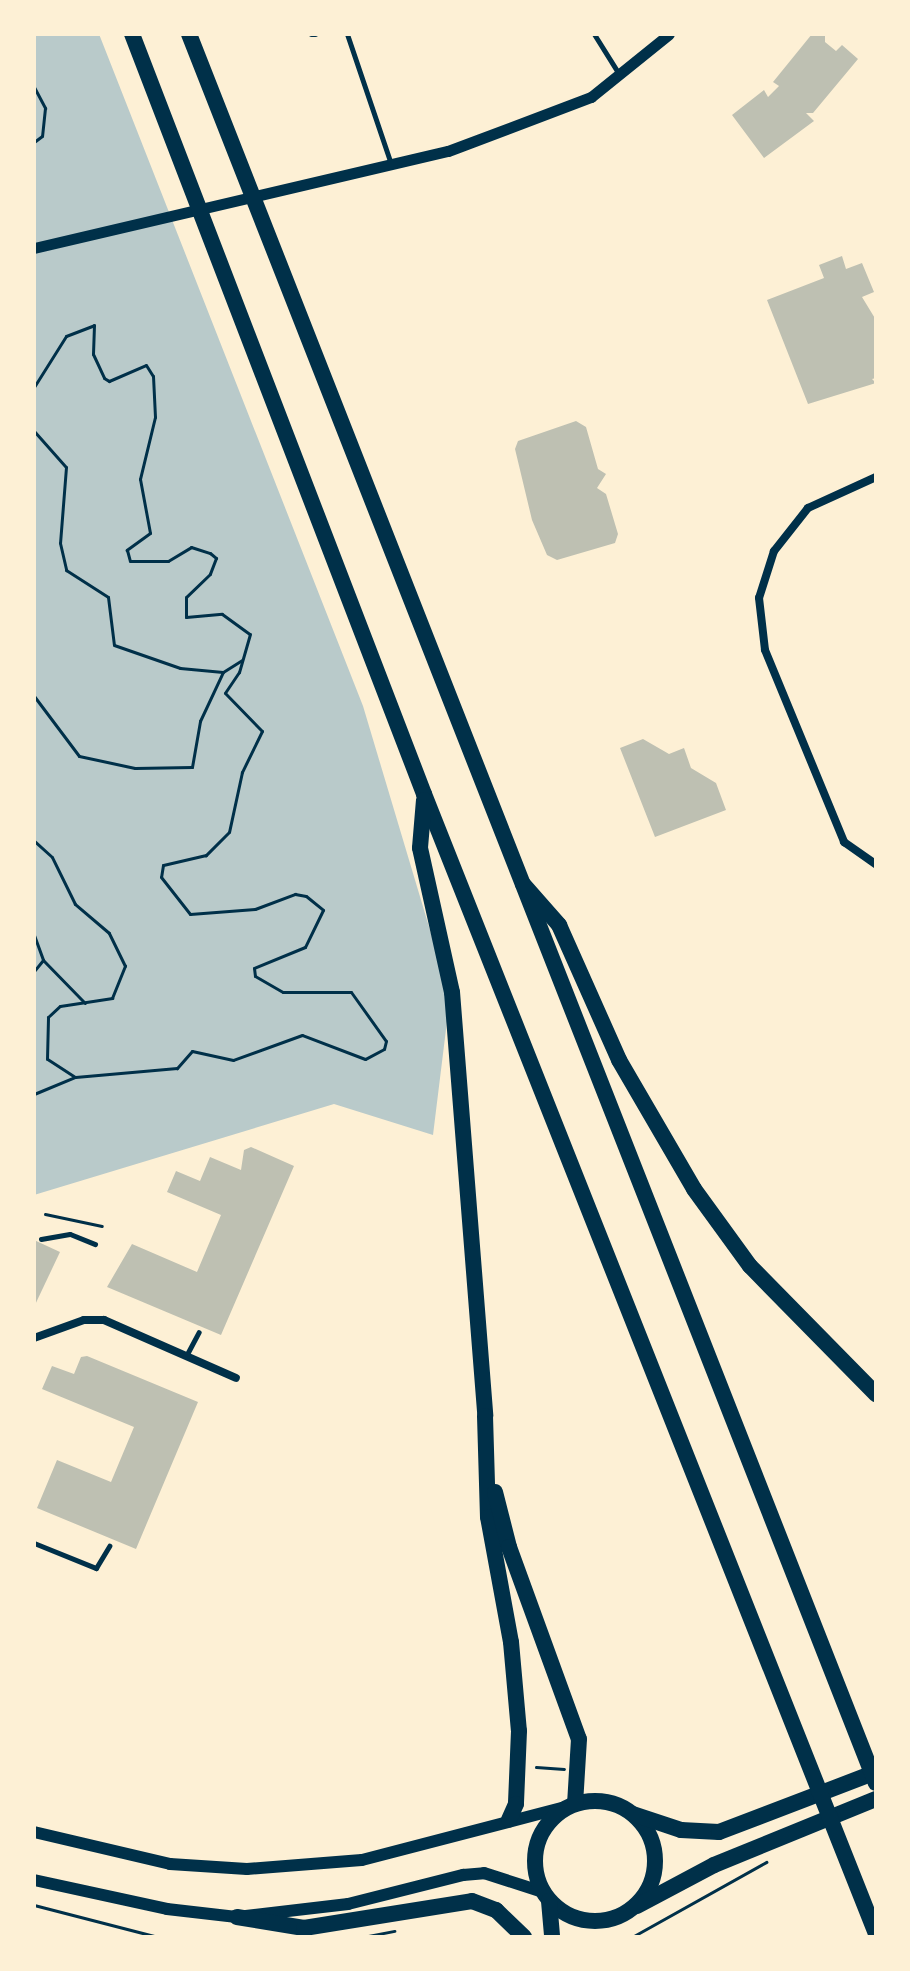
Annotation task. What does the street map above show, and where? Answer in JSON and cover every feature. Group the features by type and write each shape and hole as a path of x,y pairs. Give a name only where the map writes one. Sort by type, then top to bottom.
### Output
{"highway":[{"path":"132,34 424,794 876,1934"},
{"path":"189,34 516,877 876,1783"},
{"path":"424,794 420,848 452,992 488,1455 488,1517 511,1642 519,1731 516,1804 509,1820"},
{"path":"516,877 559,925 619,1060 694,1189 750,1266 876,1394"},
{"path":"488,1455 509,1547 579,1739 572,1805"},
{"path":"552,1937 546,1897 535,1868 537,1843 549,1821 572,1805 599,1801 681,1830 719,1832 876,1772"},
{"path":"546,1897 567,1915 589,1921 611,1919 776,1838 876,1799"},
{"path":"631,1909 647,1891 655,1868 653,1844 633,1814"},
{"path":"237,1917 304,1928 472,1901 496,1910 524,1937"}],"main road":[{"path":"34,1832 156,1861 247,1869 362,1860 572,1805"},
{"path":"34,1880 167,1909 237,1917 348,1904 463,1875 484,1873 546,1897"}],"street":[{"path":"34,248 448,151 591,97 669,34"},
{"path":"876,477 808,508 774,551 759,598 765,650 844,842 876,864"},
{"path":"34,1338 84,1320 104,1320 236,1378"}],"lane":[{"path":"347,34 391,165"},
{"path":"594,34 620,75"},
{"path":"41,1239 70,1234 95,1244"},
{"path":"186,1356 199,1332"},
{"path":"34,1543 96,1568 109,1546"}],"path":[{"path":"34,87 45,108 42,136 34,142"},
{"path":"34,387 66,336 94,325 93,354 104,378 109,381 146,365 153,376 155,417 140,479 150,533 127,550 130,561 148,564 168,561 191,547 216,558 210,574 186,597 186,617 222,614 250,634 242,660 225,693 262,731 242,772 240,801 229,832 206,855 163,865 161,877 190,914 255,909 295,894 306,896 323,910 305,947 254,968 255,976 283,992 351,992 386,1041 384,1049 365,1059 302,1035 233,1060 192,1051 177,1068 75,1077 34,1094"},
{"path":"34,431 66,467 60,543 66,570 108,597 114,645 180,668 223,672"},
{"path":"34,696 79,756 135,768 192,767 200,721 223,672 242,660"},
{"path":"34,841 52,857 75,904 109,933 125,966 112,998 60,1006 48,1017 44,1033 47,1059 75,1077"},
{"path":"34,935 43,960 86,1004"},
{"path":"34,971 43,960"},
{"path":"45,1214 102,1226"},
{"path":"536,1767 564,1769"},
{"path":"632,1937 769,1860"},
{"path":"34,1905 158,1937"},
{"path":"363,1937 407,1928"}],"shaded area":[{"path":"34,34 99,34 363,706 450,997 433,1135 334,1104 34,1195"}],"building":[{"path":"812,34 825,34 825,42 836,51 842,45 858,59 813,113 806,113 814,121 764,158 732,115 764,90 768,97 779,86 773,82"},
{"path":"842,256 846,269 862,263 874,292 862,297 876,320 876,378 872,379 876,383 808,404 767,300 824,278 819,265"},
{"path":"576,421 586,427 598,469 606,474 597,488 606,494 618,534 615,543 557,560 547,555 532,520 515,449 518,441"},
{"path":"643,739 669,754 684,748 691,768 716,783 726,810 655,837 620,748"},
{"path":"251,1147 294,1166 221,1335 107,1287 132,1244 197,1272 221,1215 167,1192 176,1171 200,1181 210,1157 241,1170 244,1150"},
{"path":"34,1240 60,1252 34,1307"},
{"path":"87,1356 198,1402 136,1549 37,1508 57,1460 111,1482 134,1427 42,1389 52,1366 74,1374 81,1357"}]}
